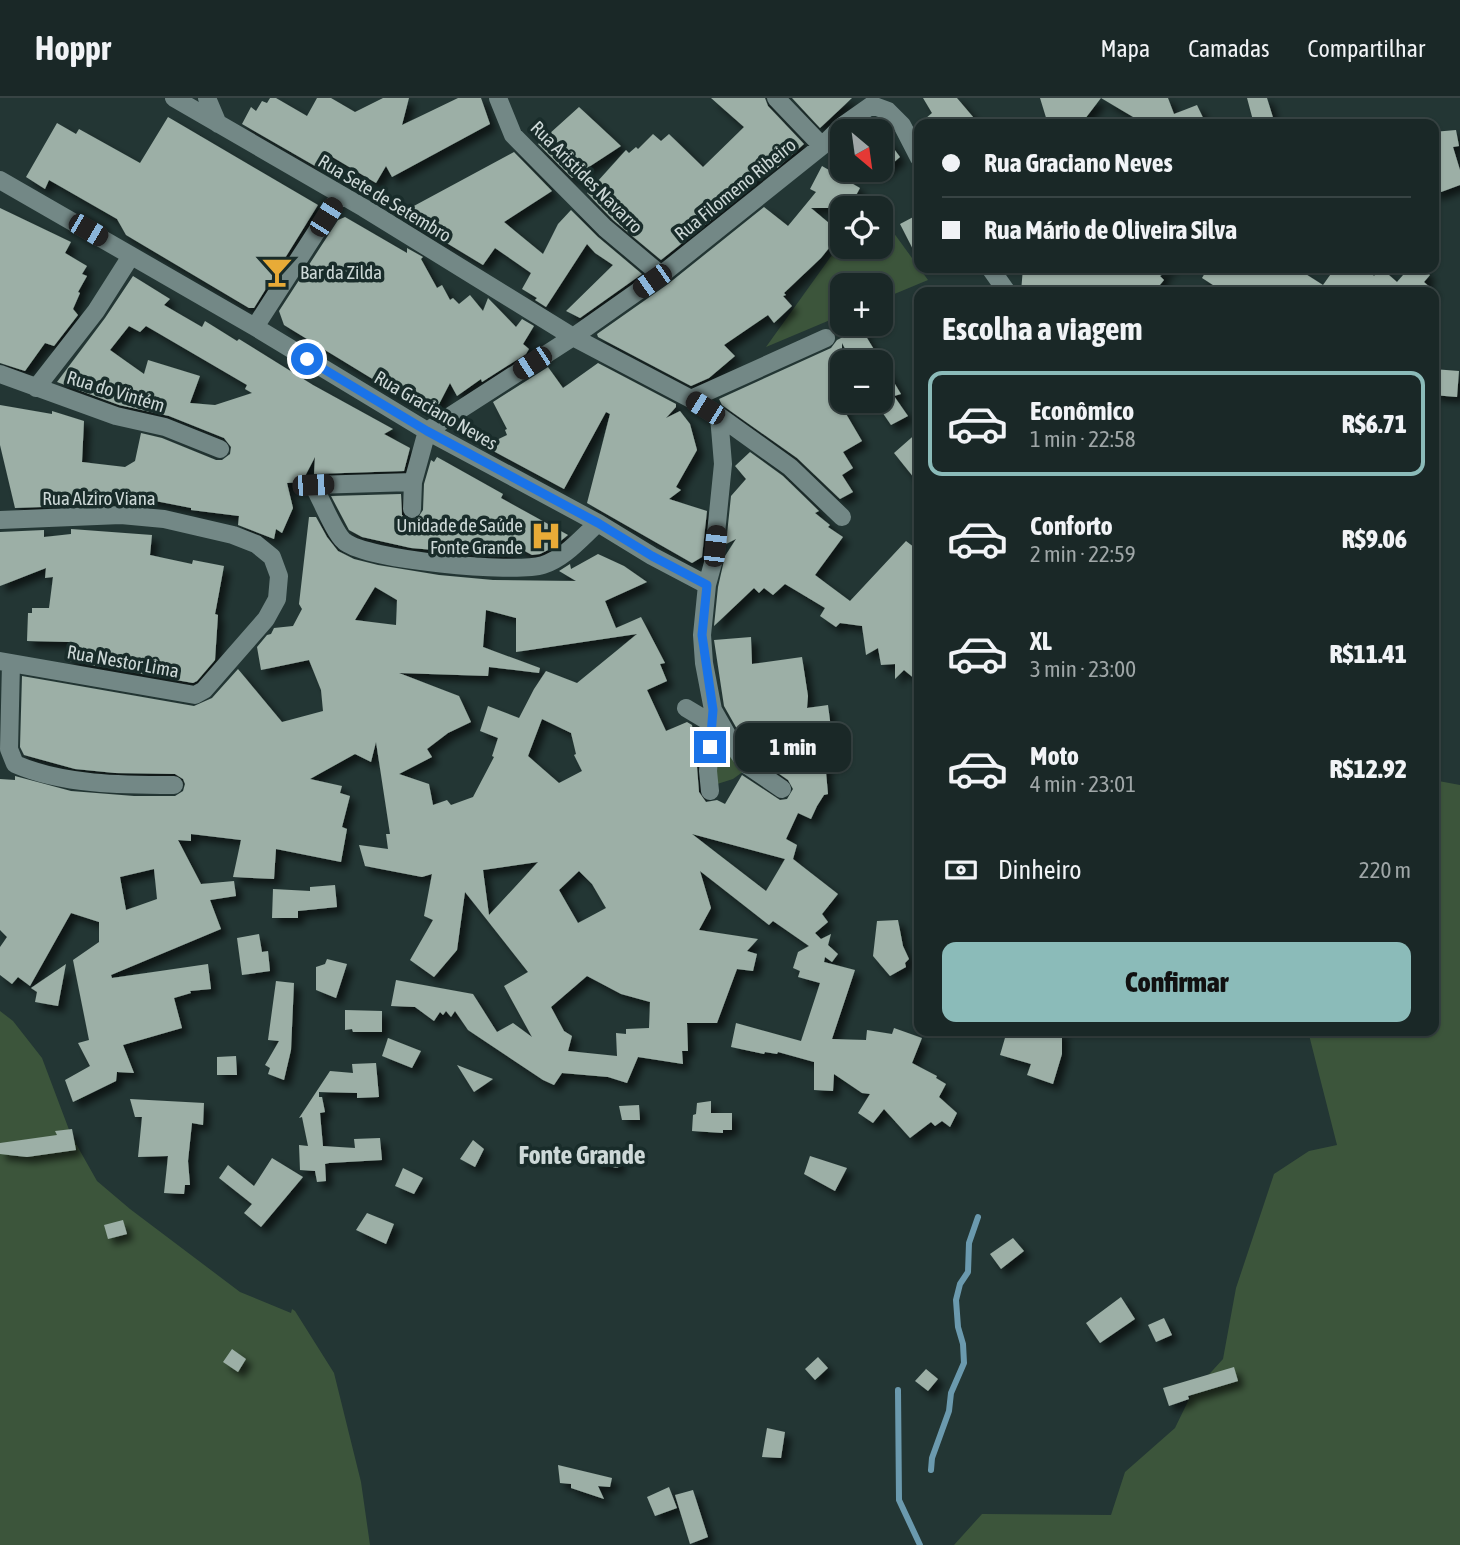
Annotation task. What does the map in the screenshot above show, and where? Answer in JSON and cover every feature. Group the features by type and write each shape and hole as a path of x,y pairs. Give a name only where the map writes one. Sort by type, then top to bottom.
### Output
{"street":[{"name":"Rua Sete de Setembro","path":"174,98 573,337"},
{"path":"207,98 218,124"},
{"name":"Rua Aristides Navarro","path":"498,98 513,135 605,228 661,275"},
{"path":"776,98 822,146"},
{"path":"879,104 902,125 914,148"},
{"name":"Rua Filomeno Ribeiro","path":"427,431 573,337 661,275 822,146 842,126 879,104"},
{"name":"Rua Graciano Neves","path":"0,180 255,327 427,431 707,585"},
{"path":"255,327 340,195"},
{"path":"36,388 96,311 131,256"},
{"path":"573,337 719,416 790,467 842,517"},
{"path":"691,399 826,338"},
{"name":"Rua do Vintém","path":"0,374 116,416 165,427 220,449"},
{"path":"709,791 712,716 702,635 707,585 713,563 723,464 719,416"},
{"path":"412,509 413,482 427,431"},
{"path":"413,482 313,485 344,542 372,553 484,567 524,568 543,565 562,556 598,523"},
{"name":"Rua Alziro Viana","path":"0,520 121,515 164,519 233,536 256,544 272,557 279,576 277,599"},
{"name":"Rua Nestor Lima","path":"6,662 195,695 204,690 266,619 277,599"},
{"path":"6,662 9,749 15,764 101,784 174,785"},
{"path":"685,708 712,716 747,765 782,789"}],"green space":[{"path":"893,232 914,261 914,273 923,273 928,280 893,295 893,273 830,273 830,320 766,347 830,258 893,259"},
{"path":"720,728 744,771 733,779 714,785"},
{"path":"1439,781 1460,785 1460,1545 954,1545 982,1514 1111,1515 1125,1472 1175,1428 1192,1393 1223,1359 1236,1288 1274,1174 1309,1151 1337,1145 1309,1036 1439,1036"},
{"path":"0,1011 13,1021 42,1058 71,1135 97,1181 240,1292 291,1313 292,1309 295,1311 334,1373 361,1482 370,1545 0,1545"}],"building":[{"path":"270,98 276,98 307,116 317,98 331,98 355,112 383,98 409,98 402,125 458,98 481,98 490,124 392,177 386,166 376,183 324,152 315,166 242,124 251,107 256,111 262,101 267,103"},
{"path":"711,98 765,98 768,106 804,144 777,168 772,164 744,191 746,192 661,260 613,220 587,193 626,150 629,153 636,147 638,149 653,134 661,141 669,134 703,167 744,127"},
{"path":"792,98 852,98 820,128"},
{"path":"923,98 957,98 975,119 925,119 932,113"},
{"path":"1040,98 1101,98 1085,119 1046,119"},
{"path":"1101,98 1168,98 1174,114 1197,105 1204,119 1137,119"},
{"path":"1247,98 1267,98 1273,119 1253,119"},
{"path":"579,107 621,146 572,178 538,144"},
{"path":"168,117 318,205 254,308 249,308 126,235 117,219 49,180 45,189 26,177 57,123 76,134 79,129 140,163"},
{"path":"1456,130 1459,146 1453,147 1460,170 1460,185 1439,193 1439,131"},
{"path":"893,148 900,157 893,163"},
{"path":"514,152 552,191 504,222 543,254 558,224 571,210 642,274 580,318 566,311 613,265 587,244 546,307 522,289 531,273 495,248 483,265 399,214"},
{"path":"822,166 830,171 830,182 850,182 860,188 856,196 830,196 830,208 811,208 830,224 830,247 784,293 786,295 783,296 792,306 774,323 768,315 724,345 735,356 709,378 691,386 598,337 597,334 668,284 764,207 788,226 816,192 810,189"},
{"path":"0,208 71,242 65,253 87,266 82,274 87,276 73,309 78,315 54,346 45,343 25,371 0,363"},
{"path":"345,217 407,253 407,248 423,257 421,259 437,288 442,285 450,300 453,298 459,304 470,295 483,311 488,298 516,327 522,319 534,326 523,344 529,349 526,354 457,396 450,383 437,408 410,393 407,400 284,325 279,311 338,220"},
{"path":"914,217 914,251 900,224"},
{"path":"1023,273 1164,273 1160,276 1164,280 1158,287 1021,287"},
{"path":"1205,273 1304,273 1323,285 1331,273 1371,273 1374,276 1377,273 1387,273 1397,282 1405,273 1430,275 1424,282 1430,287 1216,287 1202,278"},
{"path":"133,276 170,299 164,305 202,327 205,321 237,341 239,339 313,385 393,429 384,434 410,448 404,471 314,474 315,457 302,482 287,483 293,508 282,533 276,529 274,539 238,525 239,516 191,510 140,498 140,503 80,497 80,500 42,504 42,507 15,508 0,445 0,405 52,414 52,411 84,421 82,462 125,467 135,461 141,433 162,438 216,460 222,460 230,454 231,447 224,438 169,416 119,405 57,382","holes":["129,326 140,332 146,326 247,385 245,389 252,393 215,405 190,403 200,376 148,360 144,374 110,350"]},
{"path":"845,336 866,336 874,350 846,350 842,343 842,350 830,350 830,413 846,413 862,441 843,452 853,468 842,475 853,492 840,499 797,458 722,405 719,399 831,348 837,340"},
{"path":"598,363 676,404 666,418 680,411 690,424 697,450 676,487 681,490 669,499 707,511 702,557 692,563 587,503 610,414 606,412 564,489 484,446 507,435 507,429 493,402 548,367 563,388"},
{"path":"1439,369 1459,371 1457,397 1439,396"},
{"path":"893,381 901,394 894,396 908,416 891,425 883,413 893,413"},
{"path":"914,435 914,478 894,453"},
{"path":"750,452 783,476 819,511 815,513 830,525 828,527 843,537 815,575 850,601 906,541 914,547 914,678 904,670 895,679 895,664 881,665 878,648 866,655 862,626 840,623 836,627 820,616 825,608 785,584 773,595 764,588 759,593 754,588 714,626 718,587 725,556 736,539 726,544 731,496 746,479 735,466"},
{"path":"437,457 503,494 501,498 568,535 540,554 532,555 512,544 506,556 503,556 411,548 362,537 349,530 331,496 401,494 402,515 407,519 417,519 423,510 424,484 431,460 434,462"},
{"path":"309,517 316,517 338,551 354,559 439,575 493,580 576,581 559,571 570,564 571,569 598,554 624,566 647,582 605,601 616,628 641,617 665,663 660,664 667,681 647,690 666,731 687,722 692,725 699,792 706,802 717,800 725,804 742,775 780,800 787,799 793,789 788,780 755,757 750,750 754,742 745,743 724,706 714,640 751,637 752,664 802,657 808,696 807,708 828,705 832,736 835,739 824,750 828,794 824,795 811,819 798,813 786,839 797,845 793,859 838,894 822,914 828,922 815,933 821,939 831,934 828,945 838,954 832,962 825,957 824,962 855,970 832,1039 866,1040 867,1030 892,1034 894,1028 922,1038 912,1063 946,1084 939,1097 957,1113 950,1127 942,1121 935,1126 931,1122 910,1138 884,1109 873,1123 858,1113 870,1094 862,1093 834,1074 833,1091 814,1090 814,1062 778,1052 764,1054 731,1047 736,1023 801,1041 820,983 798,977 800,971 793,968 798,952 809,946 773,921 769,925 700,871 711,908 699,930 758,939 747,951 757,954 753,971 737,969 717,1023 687,1023 688,1051 682,1051 683,1064 638,1057 627,1083 608,1077 562,1073 554,1085 468,1030 455,1011 451,1017 446,1011 443,1015 440,1012 434,1021 415,1007 391,1006 396,980 473,994 497,1032 513,1023 532,1037 504,986 528,972 465,892 457,950 434,977 410,960 433,920 424,916 432,874 422,877 365,866 359,845 388,849 386,834 390,834 376,742 371,762 355,754 310,779 342,786 340,793 350,796 342,827 347,829 341,862 276,849 274,879 233,877 241,840 191,834 191,841 178,840 201,884 234,881 236,896 210,900 221,929 111,975 112,978 208,964 211,989 190,991 191,993 174,998 182,1028 123,1045 134,1073 117,1072 116,1081 73,1102 65,1080 90,1066 78,1043 89,1040 73,960 99,942 99,922 71,913 30,986 18,977 12,984 0,975 0,947 7,937 0,930 0,779 15,780 15,776 71,791 134,796 175,796 183,791 185,784 183,779 175,774 75,769 24,755 20,747 22,676 194,706 212,698 238,669 282,722 323,711 321,690 309,660 261,670 257,647 274,628 293,626 302,609 299,604","holes":["375,587 397,600 396,625 355,620","486,610 516,618 516,652 637,634 577,683 546,671 519,718 488,706 480,731 498,738 492,756 494,757 473,797 451,805 447,800 433,805 429,784 399,774 432,757 427,749 448,733 471,722 459,696 399,673 488,676 489,667 539,673 540,668 483,647","542,719 571,733 576,754 574,755 582,771 559,783 528,756","692,834 785,859 766,891","538,862 489,915 483,870","154,869 157,899 126,910 120,877","579,871 592,884 606,908 578,923 559,890","587,976 621,994 650,1002 649,1028 626,1029 626,1034 616,1033 617,1056 568,1051 572,1036 564,1031 551,1007"]},
{"path":"71,529 152,535 150,555 192,564 193,560 224,566 215,614 218,615 215,660 197,681 193,683 69,661 69,642 27,641 28,613 32,613 32,608 49,608 53,577 45,578 46,568 0,586 0,532 44,530 44,537 71,534"},
{"path":"335,885 337,907 298,911 298,918 272,918 273,889 310,891 310,887"},
{"path":"898,920 903,946 909,959 905,963 906,967 890,976 873,956 877,921"},
{"path":"259,934 262,952 268,951 270,971 242,975 237,938"},
{"path":"327,959 347,964 336,998 316,990 316,967 325,964"},
{"path":"66,964 58,1006 35,1002 37,992 31,988"},
{"path":"276,981 294,983 291,1050 284,1080 268,1074 270,1068 265,1065 279,1041 268,1040"},
{"path":"345,1010 382,1011 382,1032 345,1030"},
{"path":"1006,1036 1062,1036 1062,1054 1053,1084 1027,1075 1031,1064 1000,1055"},
{"path":"388,1038 421,1051 412,1068 382,1056"},
{"path":"236,1056 237,1075 217,1075 217,1057"},
{"path":"376,1063 379,1097 357,1098 357,1093 319,1092 319,1097 322,1097 325,1112 320,1113 323,1146 355,1148 354,1139 380,1138 382,1160 325,1164 326,1181 317,1182 315,1171 300,1170 299,1145 308,1146 302,1117 299,1118 330,1071 353,1073 352,1064"},
{"path":"457,1065 493,1079 474,1092"},
{"path":"130,1099 204,1103 203,1125 192,1123 188,1161 190,1185 185,1185 184,1194 164,1193 168,1156 138,1157 142,1117 135,1117"},
{"path":"711,1101 711,1113 732,1113 732,1130 723,1130 723,1133 692,1131 697,1103"},
{"path":"639,1105 640,1120 622,1120 619,1106"},
{"path":"72,1129 76,1150 27,1157 0,1154 0,1143 57,1135 55,1131"},
{"path":"473,1140 484,1149 475,1167 460,1159"},
{"path":"595,1148 620,1153 618,1168 592,1163"},
{"path":"810,1156 847,1168 835,1191 804,1174"},
{"path":"272,1158 303,1177 261,1227 244,1213 252,1204 219,1178 228,1165 254,1186"},
{"path":"403,1168 423,1178 414,1194 395,1186"},
{"path":"367,1213 394,1224 386,1244 356,1230"},
{"path":"123,1220 127,1234 108,1239 104,1225"},
{"path":"1013,1238 1024,1251 1001,1269 990,1254"},
{"path":"1121,1297 1135,1319 1100,1343 1086,1323"},
{"path":"1164,1318 1172,1335 1156,1342 1148,1325"},
{"path":"232,1349 246,1359 238,1372 223,1362"},
{"path":"818,1357 828,1368 815,1380 805,1369"},
{"path":"1234,1367 1238,1381 1188,1396 1189,1399 1169,1406 1163,1388"},
{"path":"926,1369 938,1379 928,1391 915,1381"},
{"path":"767,1428 785,1432 781,1458 762,1457"},
{"path":"558,1465 612,1478 610,1487 598,1486 604,1499 571,1488 571,1484 560,1483"},
{"path":"669,1487 677,1508 655,1516 647,1497"},
{"path":"693,1490 708,1537 690,1544 675,1495"}],"waterway":[{"path":"931,1470 932,1458 949,1411 951,1393 964,1363 956,1300 960,1284 968,1272 969,1243 978,1217"},
{"path":"898,1390 899,1500 920,1545"}],"place":[{"name":"Bar da Zilda","path":"277,272"},
{"name":"Unidade de Saúde Fonte Grande","path":"546,536"}],"district":[{"name":"Fonte Grande","path":"582,1155"}],"route":[{"path":"307,359 427,431 707,585 702,635 713,710 710,747"}]}
